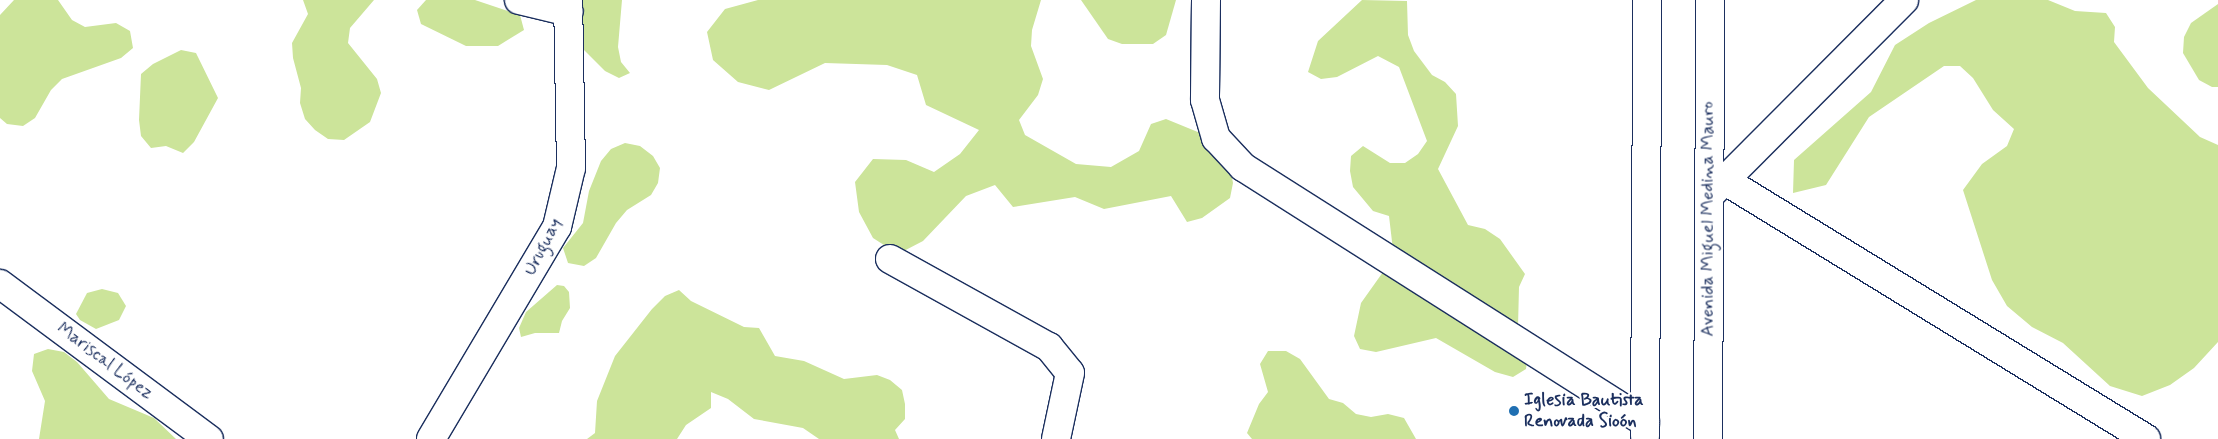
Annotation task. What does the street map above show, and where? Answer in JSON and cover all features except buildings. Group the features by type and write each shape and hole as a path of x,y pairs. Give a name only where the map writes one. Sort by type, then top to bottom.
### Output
{"street":[{"path":"519,0 569,6"},
{"path":"1206,0 1205,100 1216,138 1243,167 1645,431"},
{"path":"1645,431 1646,0"},
{"name":"Avenida Miguel Medina Mauro","path":"1708,439 1716,189 1710,0"},
{"path":"1904,0 1716,189 2146,439"},
{"name":"Uruguay","path":"431,439 557,227 571,168 569,6"},
{"path":"890,259 1049,347 1070,373 1056,439"},
{"name":"Mariscal López","path":"0,284 209,439"}],"green space":[{"path":"14,0 58,0 72,20 85,27 116,23 130,31 133,48 121,58 62,79 51,90 35,118 23,126 7,124 0,118 0,15"},
{"path":"303,0 374,0 350,28 348,43 377,79 381,93 370,122 344,140 328,139 315,130 305,119 300,103 301,88 293,58 292,43 308,14"},
{"path":"426,0 475,0 520,15 524,30 498,46 466,46 421,24 417,10"},
{"path":"582,0 622,0 618,47 621,62 630,73 619,78 605,71 582,48 577,16"},
{"path":"758,0 1041,0 1032,30 1031,46 1043,79 1038,95 1019,120 1025,135 1076,164 1111,167 1139,151 1151,124 1166,119 1210,137 1230,167 1233,183 1230,198 1202,218 1187,222 1171,196 1104,209 1075,197 1013,207 995,185 966,196 923,241 898,254 873,238 859,212 855,182 873,159 906,160 934,172 960,154 979,130 926,105 917,75 887,65 825,63 769,90 738,82 713,60 707,32 725,9"},
{"path":"1081,0 1176,0 1166,35 1153,44 1122,44 1108,39"},
{"path":"1362,0 1407,1 1408,35 1414,51 1432,75 1445,82 1456,94 1458,126 1438,169 1468,225 1485,229 1500,239 1525,274 1519,287 1518,327 1528,354 1526,369 1513,377 1495,372 1436,338 1376,352 1360,349 1354,336 1361,303 1388,265 1393,250 1389,216 1373,211 1353,187 1350,171 1351,156 1363,146 1390,163 1405,163 1418,154 1427,141 1399,67 1378,56 1337,77 1321,79 1308,72 1318,41"},
{"path":"1976,0 2048,0 2075,11 2106,13 2115,27 2114,42 2148,88 2200,137 2218,145 2218,342 2194,368 2170,385 2142,396 2110,386 2063,343 2032,327 2007,306 1992,280 1963,190 1982,164 2007,146 2014,129 1993,110 1973,78 1960,66 1944,66 1869,117 1826,185 1793,193 1794,160 1871,92 1895,45 1929,23"},
{"path":"2218,4 2218,87 2212,87 2199,80 2183,53 2184,37 2191,23"},
{"path":"181,50 196,53 218,98 194,142 183,153 166,146 151,148 141,136 139,120 141,74 153,64"},
{"path":"625,143 640,146 653,156 660,168 658,183 651,195 627,210 616,223 596,258 584,266 568,263 563,248 583,223 589,191 601,161 611,149"},
{"path":"557,285 564,286 569,292 570,308 562,321 559,333 535,333 521,337 519,328 526,312"},
{"path":"102,289 118,293 126,306 119,320 96,329 80,320 76,314 87,293"},
{"path":"679,290 691,301 744,327 759,328 775,356 804,361 844,379 877,375 890,380 902,390 905,404 905,419 895,430 899,439 819,439 803,428 754,419 728,399 711,392 711,408 686,425 677,439 587,439 595,433 597,401 615,356 652,309 665,296"},
{"path":"48,349 64,352 77,362 109,399 154,418 176,439 39,439 45,401 32,371 34,354"},
{"path":"1268,351 1286,351 1300,359 1329,399 1343,403 1356,414 1371,417 1388,414 1404,418 1416,439 1252,439 1247,433 1259,404 1268,392 1260,364"}],"place":[{"name":"Iglesia Bautista Renovada Sioón","path":"1514,411"}]}
